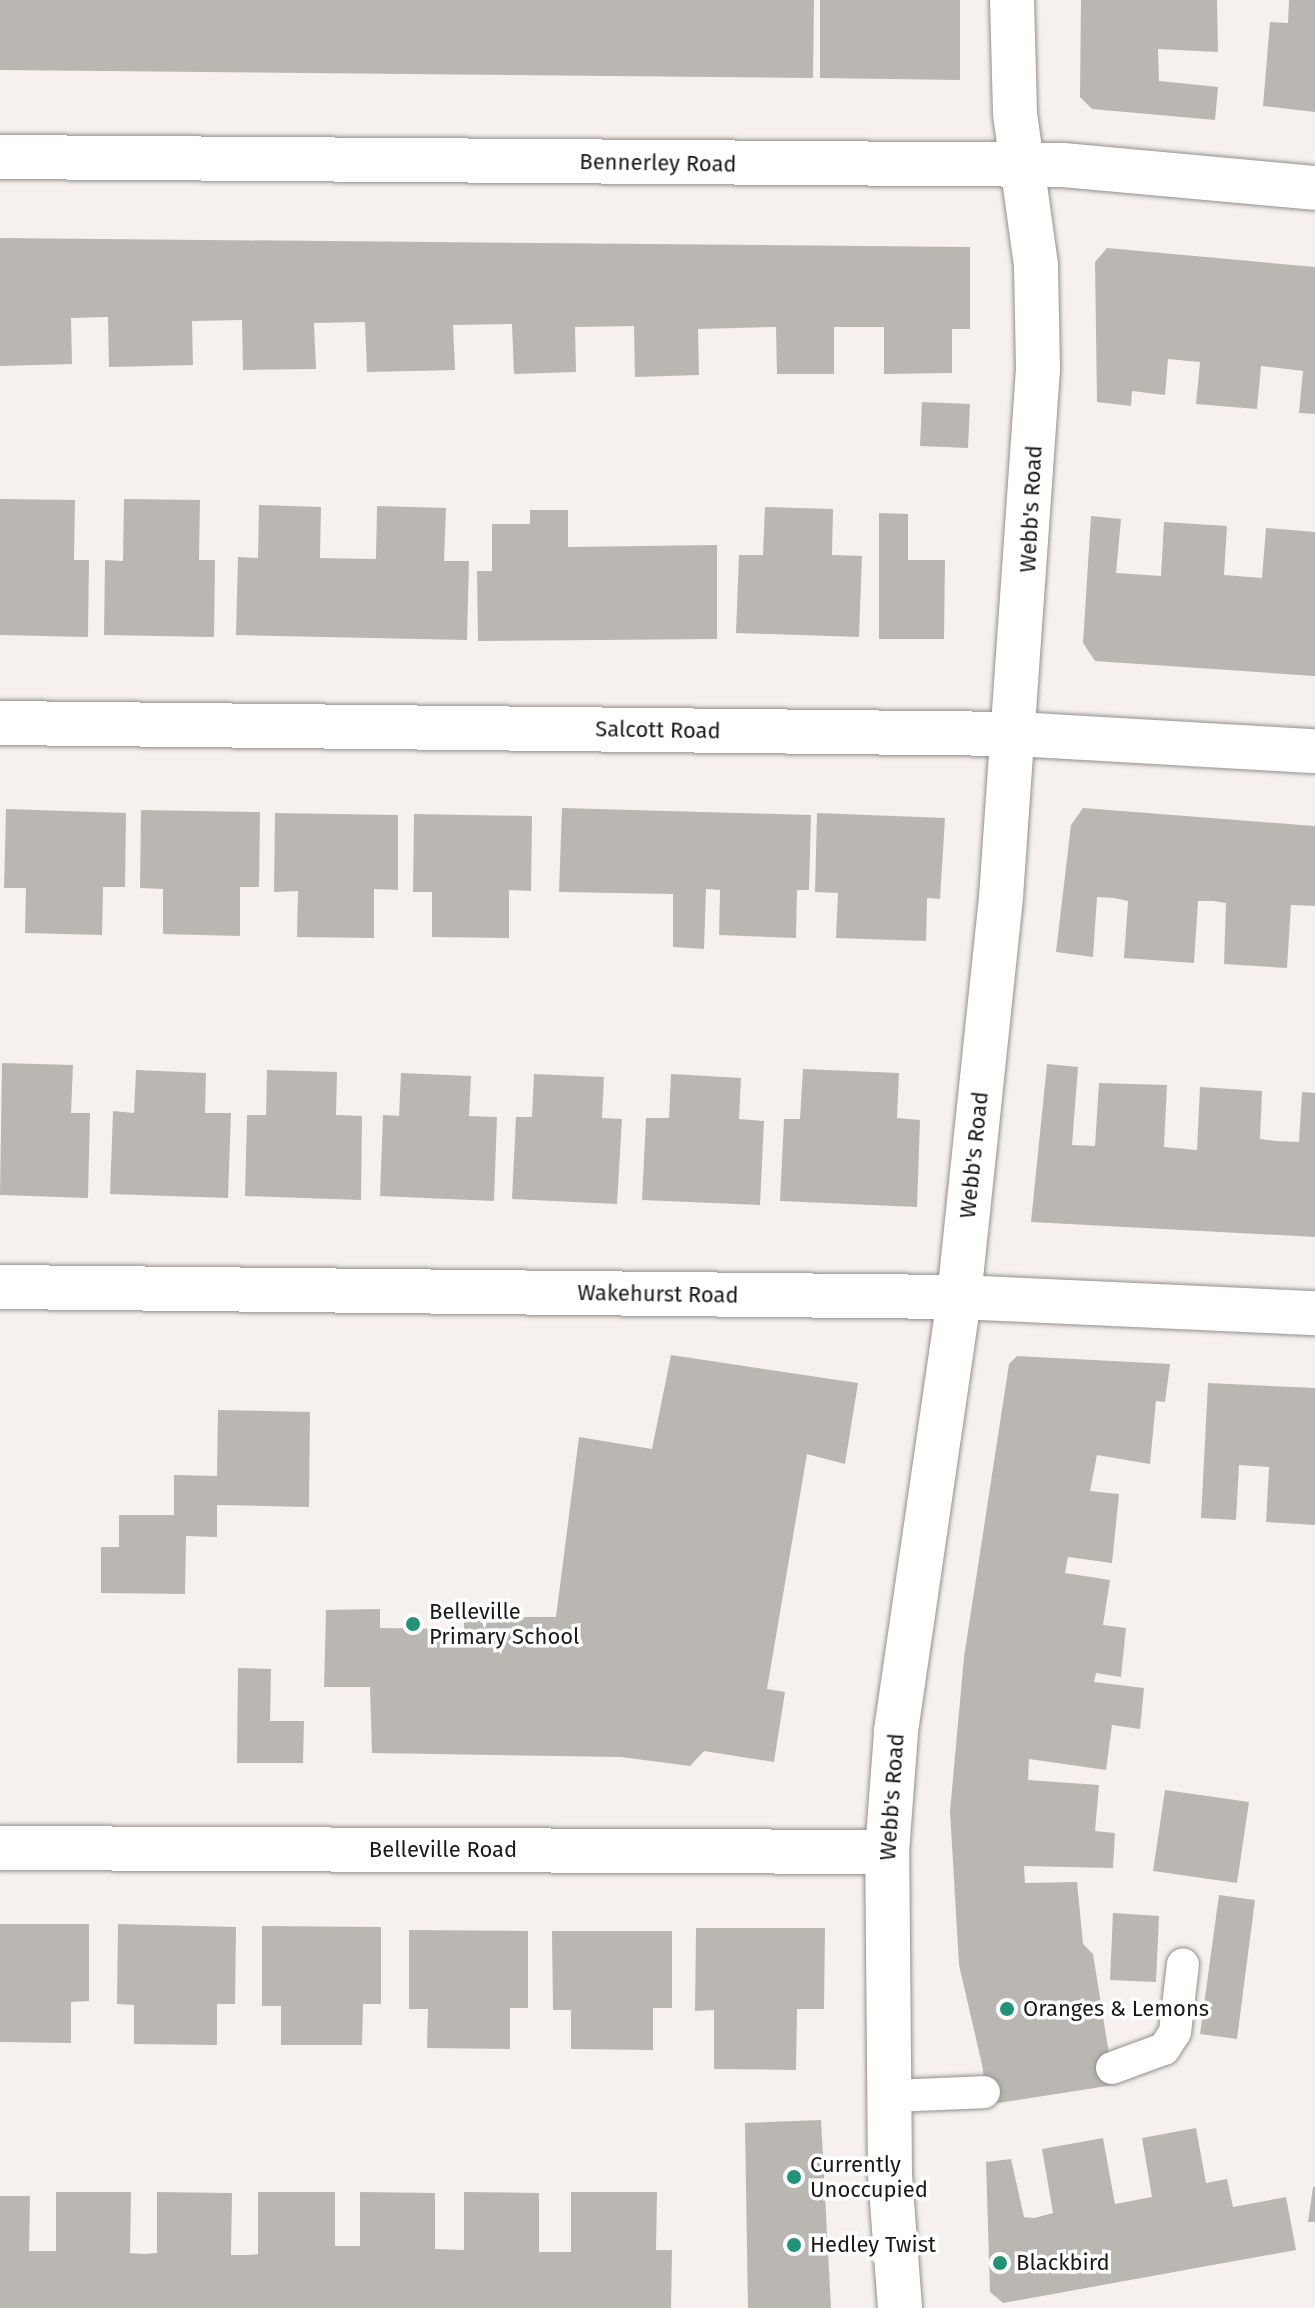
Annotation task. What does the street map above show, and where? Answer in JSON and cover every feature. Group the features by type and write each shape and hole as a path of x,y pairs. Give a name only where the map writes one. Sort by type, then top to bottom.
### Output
{"street":[{"name":"Webb's Road","path":"900,2308 890,2096 887,1852 898,1715 959,1297 1016,734 1038,369 1036,265 1025,165 1015,113 1012,0"},
{"name":"Bennerley Road","path":"0,157 1025,165 1315,188"},
{"name":"Salcott Road","path":"0,723 1016,734 1315,751"},
{"name":"Wakehurst Road","path":"0,1287 959,1297 1315,1313"},
{"name":"Belleville Road","path":"0,1848 887,1852"}],"lane":[{"path":"1112,2068 1164,2049 1175,2032 1183,1964"},
{"path":"890,2096 984,2092"}],"building":[{"path":"0,0 814,0 813,78 0,70"},
{"path":"820,0 960,0 960,80 820,78"},
{"path":"1081,0 1217,0 1218,52 1158,49 1159,81 1218,87 1215,120 1092,109 1080,97"},
{"path":"1289,0 1315,0 1315,112 1263,106 1270,22 1288,23"},
{"path":"0,238 970,247 970,329 952,329 952,373 884,374 884,327 834,327 834,374 777,374 776,327 698,329 699,375 635,377 634,326 575,327 576,372 514,374 512,324 453,325 455,370 367,372 365,322 314,323 316,369 243,370 242,320 192,321 193,365 109,367 108,317 71,318 72,364 0,366"},
{"path":"1107,248 1315,267 1315,414 1299,413 1303,371 1261,366 1257,409 1196,404 1200,362 1168,359 1165,395 1132,391 1131,406 1097,402 1095,262"},
{"path":"922,402 970,404 968,448 920,446"},
{"path":"0,499 75,500 74,560 89,560 88,637 0,635"},
{"path":"124,499 200,500 199,560 215,560 214,637 104,635 105,560 123,561"},
{"path":"259,505 321,507 320,558 376,559 377,506 446,508 444,561 469,561 467,640 236,635 238,557 258,558"},
{"path":"765,507 833,509 832,555 862,556 859,637 736,633 739,555 763,555"},
{"path":"530,510 568,510 568,547 717,545 717,639 478,641 477,571 492,571 492,524 530,524"},
{"path":"879,513 908,514 908,560 945,560 944,639 879,639"},
{"path":"1091,516 1121,519 1116,573 1161,576 1164,522 1227,526 1224,575 1262,578 1266,528 1315,532 1315,676 1095,661 1083,643"},
{"path":"562,808 811,815 809,890 797,890 796,938 719,935 720,890 706,889 704,949 673,947 673,894 559,892"},
{"path":"1083,808 1315,826 1315,906 1291,905 1287,968 1224,964 1226,903 1213,901 1198,901 1194,963 1124,958 1128,901 1114,898 1097,897 1093,957 1056,952 1071,825"},
{"path":"6,809 126,813 125,887 103,887 102,935 25,933 26,888 4,888"},
{"path":"141,810 260,812 259,887 240,887 240,936 163,934 163,889 140,888"},
{"path":"275,813 398,815 398,890 374,889 374,938 297,937 298,891 274,892"},
{"path":"817,813 945,818 940,899 927,898 926,941 836,938 838,893 815,892"},
{"path":"414,814 532,816 531,891 509,890 509,938 432,937 432,892 413,892"},
{"path":"2,1063 73,1065 71,1113 90,1113 88,1198 0,1195"},
{"path":"1047,1064 1078,1067 1072,1145 1095,1146 1099,1083 1167,1085 1164,1147 1197,1150 1200,1087 1262,1091 1260,1139 1276,1141 1299,1142 1302,1092 1315,1093 1315,1237 1031,1222"},
{"path":"803,1069 899,1073 897,1118 920,1120 917,1207 780,1201 784,1119 800,1119"},
{"path":"136,1070 206,1073 205,1113 231,1113 228,1198 110,1194 113,1111 134,1113"},
{"path":"267,1070 337,1072 336,1115 362,1116 361,1200 245,1196 247,1115 266,1115"},
{"path":"401,1073 471,1076 469,1116 497,1117 494,1201 380,1196 383,1115 399,1116"},
{"path":"534,1074 604,1077 602,1118 622,1119 617,1204 512,1199 516,1117 532,1117"},
{"path":"671,1074 741,1078 739,1119 764,1121 760,1205 642,1200 646,1118 669,1118"},
{"path":"671,1355 858,1383 845,1464 807,1454 767,1689 785,1692 774,1762 704,1751 690,1766 621,1757 372,1753 370,1687 324,1687 326,1610 380,1609 380,1628 464,1629 464,1617 556,1617 579,1437 652,1449"},
{"path":"1017,1356 1170,1364 1165,1402 1156,1401 1150,1464 1097,1455 1090,1491 1119,1494 1112,1563 1068,1557 1065,1573 1110,1580 1103,1625 1126,1628 1121,1677 1096,1673 1094,1682 1144,1688 1140,1729 1112,1725 1106,1770 1029,1759 1028,1780 1099,1785 1095,1831 1115,1833 1113,1868 1024,1866 1025,1883 1077,1882 1083,1944 1093,1954 1114,2085 985,2105 983,2069 959,1965 950,1811 964,1657 1009,1364"},
{"path":"1208,1383 1315,1388 1315,1525 1266,1522 1269,1467 1239,1465 1236,1520 1201,1518"},
{"path":"218,1410 310,1412 309,1507 217,1505 217,1537 186,1536 185,1594 101,1593 101,1547 119,1547 119,1515 174,1515 174,1475 217,1476"},
{"path":"238,1668 271,1669 270,1721 304,1721 303,1763 237,1763"},
{"path":"1165,1790 1249,1802 1237,1883 1153,1871"},
{"path":"1219,1895 1255,1900 1237,2039 1200,2034"},
{"path":"1113,1913 1159,1916 1156,1982 1110,1980"},
{"path":"0,1924 89,1924 89,2001 71,2002 71,2043 0,2042"},
{"path":"118,1924 236,1927 235,2004 217,2004 217,2045 134,2044 134,2005 117,2004"},
{"path":"262,1926 381,1927 381,2004 363,2004 362,2045 281,2045 281,2006 262,2006"},
{"path":"696,1928 825,1928 824,2009 797,2009 796,2070 714,2069 714,2010 695,2011"},
{"path":"409,1930 528,1931 528,2008 510,2008 510,2049 427,2048 428,2009 409,2009"},
{"path":"552,1931 672,1931 672,2008 653,2008 653,2050 571,2049 571,2010 553,2010"},
{"path":"821,2120 831,2308 748,2308 745,2123"},
{"path":"1196,2128 1206,2183 1227,2179 1233,2207 1286,2197 1296,2250 1003,2303 990,2292 986,2162 1011,2159 1024,2217 1034,2218 1053,2213 1042,2149 1103,2138 1115,2204 1152,2197 1142,2138"},
{"path":"1313,2187 1315,2222 1308,2222"},
{"path":"56,2192 131,2192 130,2253 144,2254 157,2253 157,2192 232,2193 231,2255 248,2255 258,2254 258,2192 335,2192 335,2246 360,2246 360,2192 435,2193 435,2249 464,2250 464,2192 539,2193 539,2252 571,2252 571,2192 657,2192 656,2250 672,2250 671,2308 0,2308 0,2196 30,2196 29,2251 56,2251"}],"place":[{"name":"Belleville Primary School","path":"413,1624"},
{"name":"Oranges & Lemons","path":"1007,2009"},
{"name":"Currently Unoccupied","path":"794,2177"},
{"name":"Hedley Twist","path":"794,2245"},
{"name":"Blackbird","path":"1000,2263"}]}
